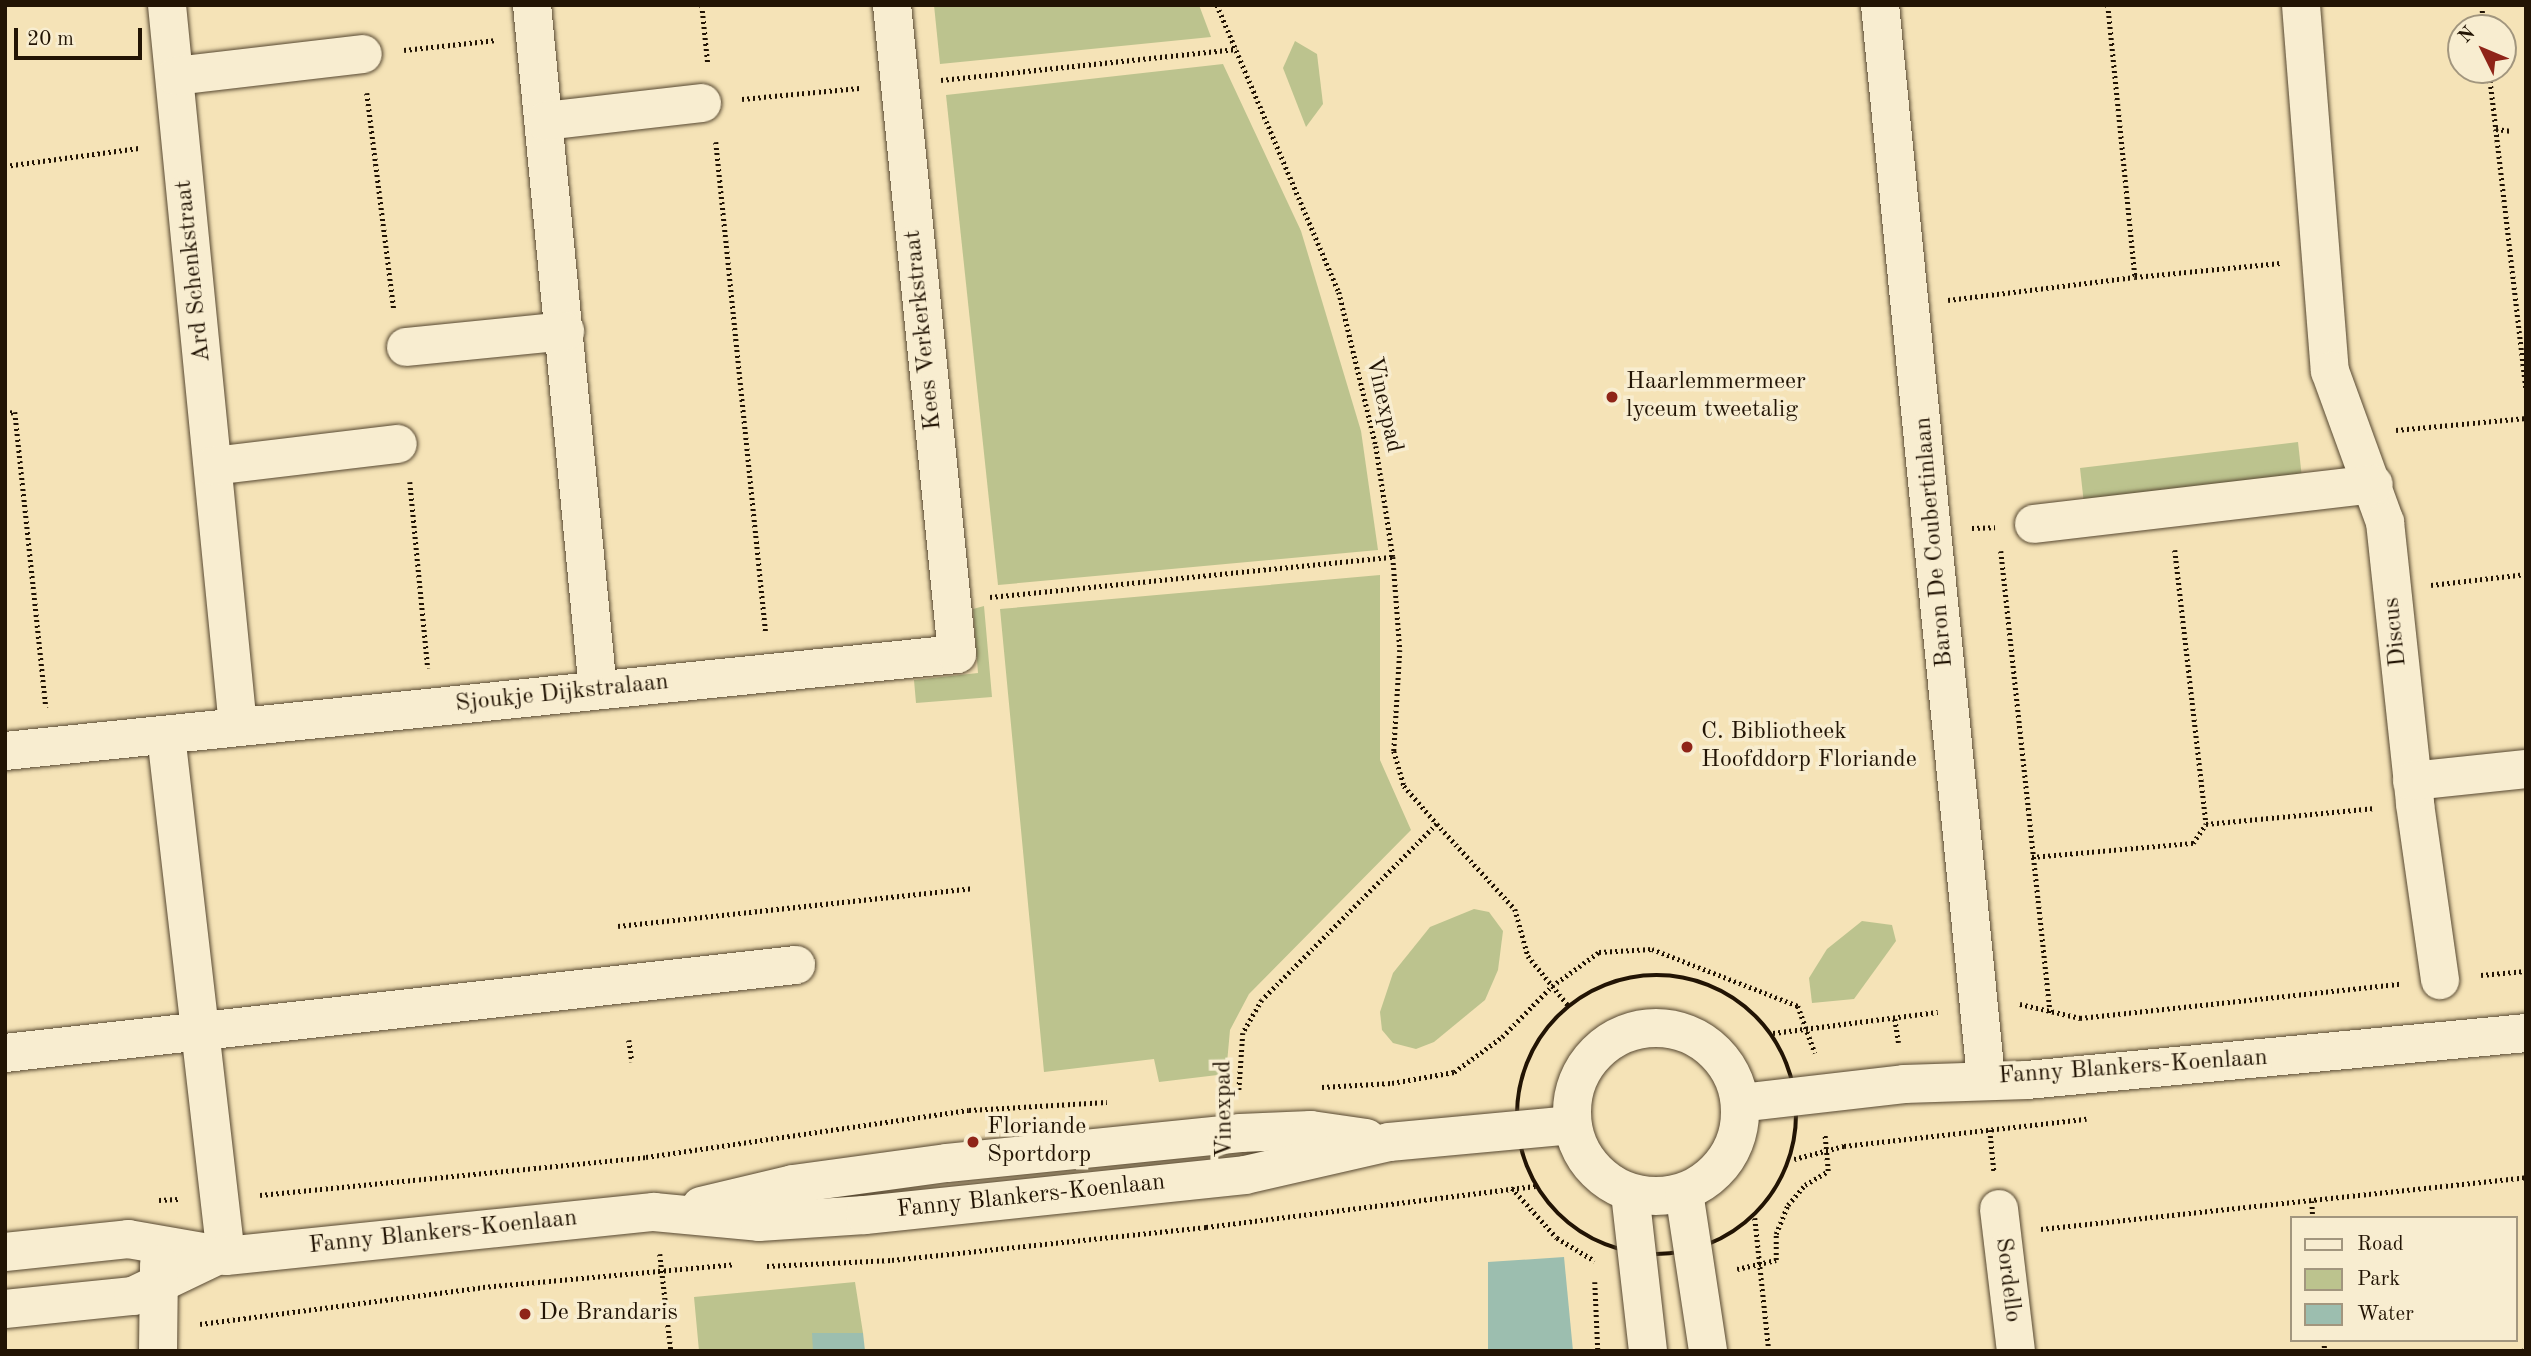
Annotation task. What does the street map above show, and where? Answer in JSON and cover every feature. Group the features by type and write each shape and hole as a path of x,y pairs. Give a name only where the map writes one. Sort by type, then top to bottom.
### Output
{"street":[{"name":"Ard Schenkstraat","path":"167,5 176,76 237,727"},
{"name":"Kees Verkerkstraat","path":"892,5 957,654"},
{"name":"Baron De Coubertinlaan","path":"1880,5 1935,529 1986,1078"},
{"path":"2017,525 2374,484 2330,371 2301,5"},
{"path":"534,20 598,690"},
{"path":"176,76 363,54"},
{"path":"545,121 707,102"},
{"path":"401,335 565,331"},
{"path":"213,466 403,456"},
{"name":"Discus","path":"2374,484 2385,522 2414,793 2440,980"},
{"name":"Sjoukje Dijkstralaan","path":"5,751 957,654"},
{"path":"166,735 201,1033 221,1256"},
{"path":"2414,793 2526,769"},
{"path":"5,1053 796,965"},
{"path":"1650,1029 1689,1034 1714,1050 1732,1074 1740,1103 1738,1131 1728,1157 1709,1179 1684,1192 1657,1197 1630,1193 1591,1167 1572,1125 1573,1095 1584,1068 1604,1045 1630,1031 1650,1029"},
{"name":"Fanny Blankers-Koenlaan","path":"1740,1103 1986,1078 2027,1080 2526,1033"},
{"name":"Fanny Blankers-Koenlaan","path":"670,1212 759,1222 865,1215 1245,1175 1389,1142 1572,1125"},
{"name":"Fanny Blankers-Koenlaan","path":"5,1252 128,1239 221,1256 670,1212 793,1184 1240,1133 1311,1130 1389,1142"},
{"path":"1684,1192 1695,1247 1707,1351"},
{"path":"1630,1193 1648,1351"},
{"name":"Sordello","path":"2000,1222 2016,1351"},
{"path":"158,1341 159,1262 169,1247"},
{"name":"Fanny Blankers-Koenlaan","path":"5,1309 133,1296 221,1256"}],"path":[{"path":"702,5 707,102 770,673"},
{"name":"Vinexpad","path":"1217,5 1339,292 1376,446 1393,557 1400,650 1394,751 1405,786 1516,909 1528,957 1568,1005"},
{"path":"2108,5 2135,277"},
{"path":"401,335 363,54 534,20"},
{"path":"707,102 1236,49"},
{"path":"2491,84 2526,388"},
{"path":"2496,129 2512,131"},
{"path":"5,166 182,142"},
{"path":"1912,305 2135,277 2321,260"},
{"path":"5,413 15,412 50,746"},
{"path":"2354,434 2526,418"},
{"path":"403,456 431,707"},
{"path":"2032,857 2193,843 2206,824 2170,508"},
{"path":"1935,529 2017,525 2032,857 2050,1013"},
{"path":"952,601 1393,557"},
{"path":"2392,589 2526,574"},
{"path":"2206,824 2414,793"},
{"name":"Vinexpad","path":"1240,1133 1243,1033 1262,1000 1437,824"},
{"path":"618,926 972,888"},
{"path":"1773,1033 2021,1004 2080,1018 2526,971"},
{"path":"1651,979 1693,980 1729,994 1773,1033 1785,1051 1800,1098 1794,1159 1777,1193 1755,1218 1718,1241 1695,1247 1638,1251 1594,1240 1535,1186 1521,1160 1514,1129 1516,1084 1526,1055 1568,1005 1608,986 1651,979"},
{"path":"629,1040 632,1062"},
{"path":"1794,1159 1844,1146 1990,1130"},
{"path":"2000,1222 2312,1201 2526,1177"},
{"path":"755,1265 790,1267 997,1249 1535,1186"},
{"path":"2312,1201 2313,1216"},
{"path":"1755,1218 1769,1351"},
{"path":"1594,1240 1598,1351"},
{"path":"158,1341 484,1287 744,1264"},
{"path":"662,1272 671,1351"}],"green space":[{"path":"934,5 1199,5 1211,37 940,64"},
{"path":"1295,41 1317,54 1323,104 1306,127 1283,68"},
{"path":"1223,64 1301,231 1361,431 1378,550 998,585 946,95"},
{"path":"2298,442 2302,478 2084,504 2080,468"},
{"path":"1380,575 1380,760 1411,830 1249,994 1230,1030 1226,1074 1159,1082 1154,1059 1044,1072 1000,609"},
{"path":"984,606 992,697 916,703 914,680 978,673 973,609"},
{"path":"1474,909 1489,912 1503,931 1498,970 1485,1000 1434,1042 1416,1049 1393,1043 1382,1030 1380,1012 1393,973 1430,927"},
{"path":"1862,921 1892,925 1896,941 1854,999 1812,1003 1809,978 1827,949"},
{"path":"855,1282 863,1333 813,1333 813,1351 699,1351 694,1297"}],"water":[{"path":"1564,1257 1573,1351 1488,1351 1488,1262"},
{"path":"812,1333 863,1333 865,1351 813,1351"}],"place":[{"name":"Haarlemmermeer lyceum tweetalig","path":"1612,397"},
{"name":"C. Bibliotheek Hoofddorp Floriande","path":"1687,747"},
{"name":"Floriande Sportdorp","path":"973,1142"},
{"name":"De Brandaris","path":"525,1314"}]}
